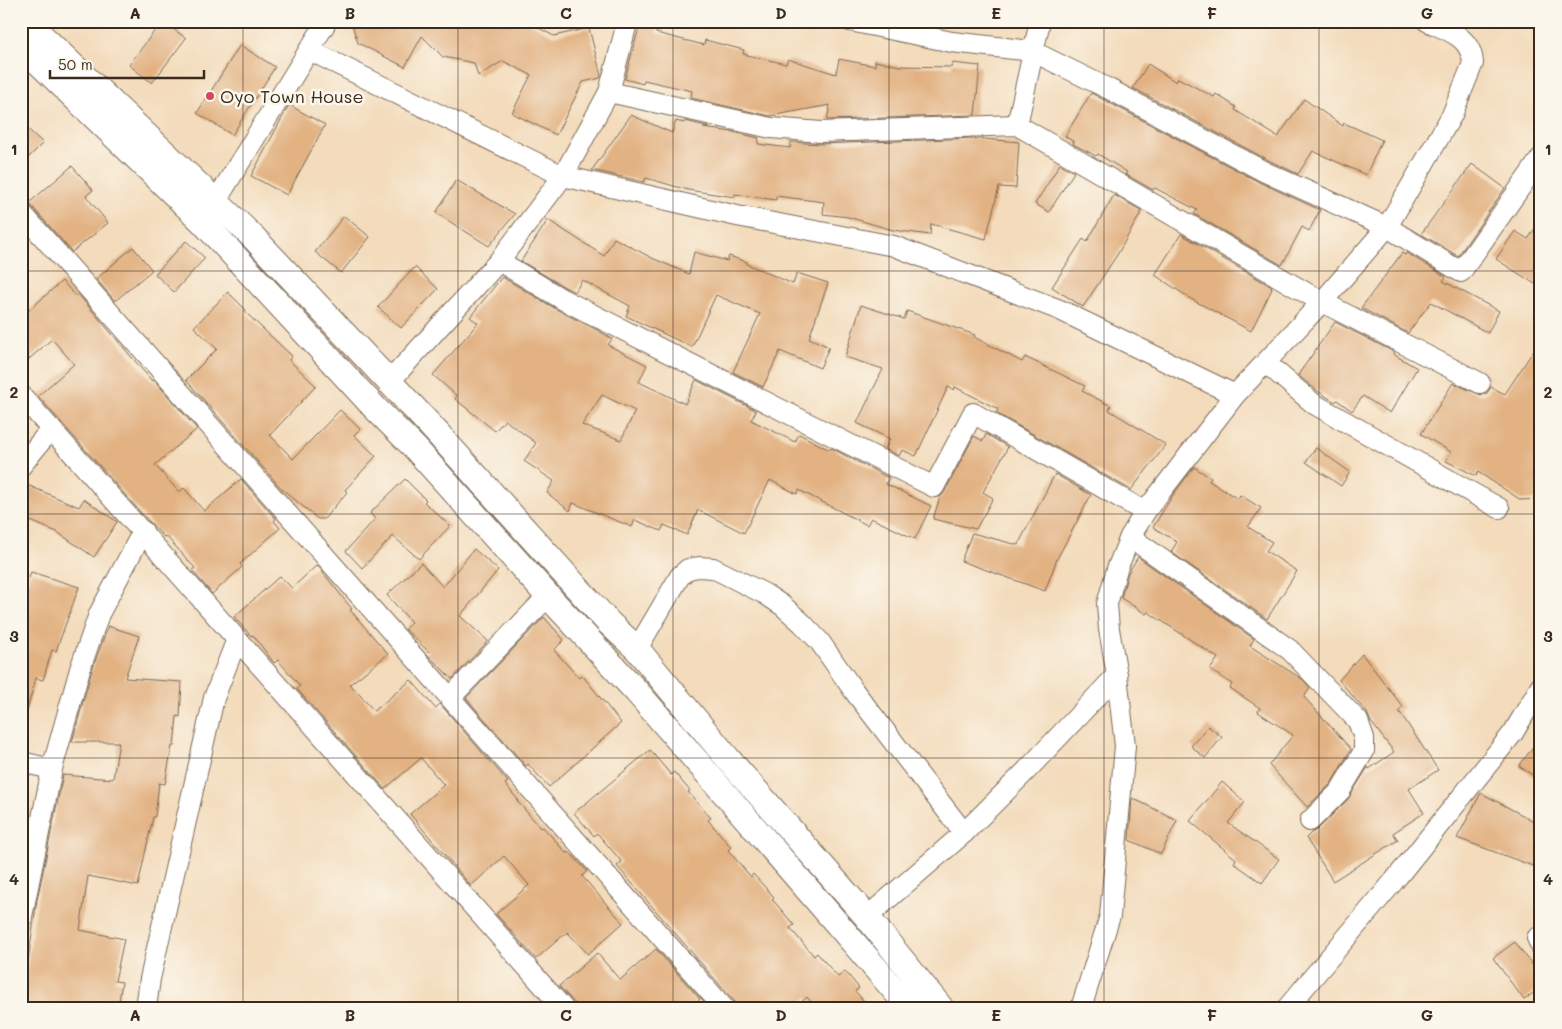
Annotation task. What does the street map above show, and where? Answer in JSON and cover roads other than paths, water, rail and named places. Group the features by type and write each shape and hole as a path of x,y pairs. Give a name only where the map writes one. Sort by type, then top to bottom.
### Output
{"street":[{"path":"26,21 254,238 435,431 609,623 637,649 729,760 867,916 941,1008"},
{"path":"216,202 327,21"},
{"path":"389,382 500,261 560,180 610,92 629,21"},
{"path":"850,21 952,42 1032,51 1109,89 1265,172 1387,227 1461,272 1541,158"},
{"path":"1017,124 1040,21"},
{"path":"1081,1008 1110,916 1125,746 1107,604 1117,569 1130,538 1145,512 1208,430 1236,395 1322,302 1387,227 1452,115 1473,63 1472,54 1465,41 1427,21"},
{"path":"306,55 560,180 894,246 1060,310 1236,395"},
{"path":"25,58 203,222 375,408 415,448 548,596 638,692 910,1008"},
{"path":"610,92 771,128 821,132 1017,124 1322,302 1480,384"},
{"path":"21,212 720,1007"},
{"path":"500,261 562,299 934,487 973,413 1145,512"},
{"path":"1266,363 1314,404 1499,508"},
{"path":"21,394 563,1008"},
{"path":"21,466 51,429"},
{"path":"415,448 435,431"},
{"path":"21,920 52,769 80,669 99,614 143,531"},
{"path":"1130,538 1290,650 1358,721 1364,738 1364,751 1340,791 1310,821"},
{"path":"637,649 680,576 688,569 699,567 713,568 765,594 783,606 820,642 854,691 964,833"},
{"path":"450,698 548,596"},
{"path":"146,1008 152,969 214,698 237,639"},
{"path":"867,916 964,833 1117,675"},
{"path":"1287,1008 1394,881 1513,733 1541,686"},
{"path":"21,762 52,769"}],"place":[{"name":"Oyo Town House","path":"210,96"}]}
